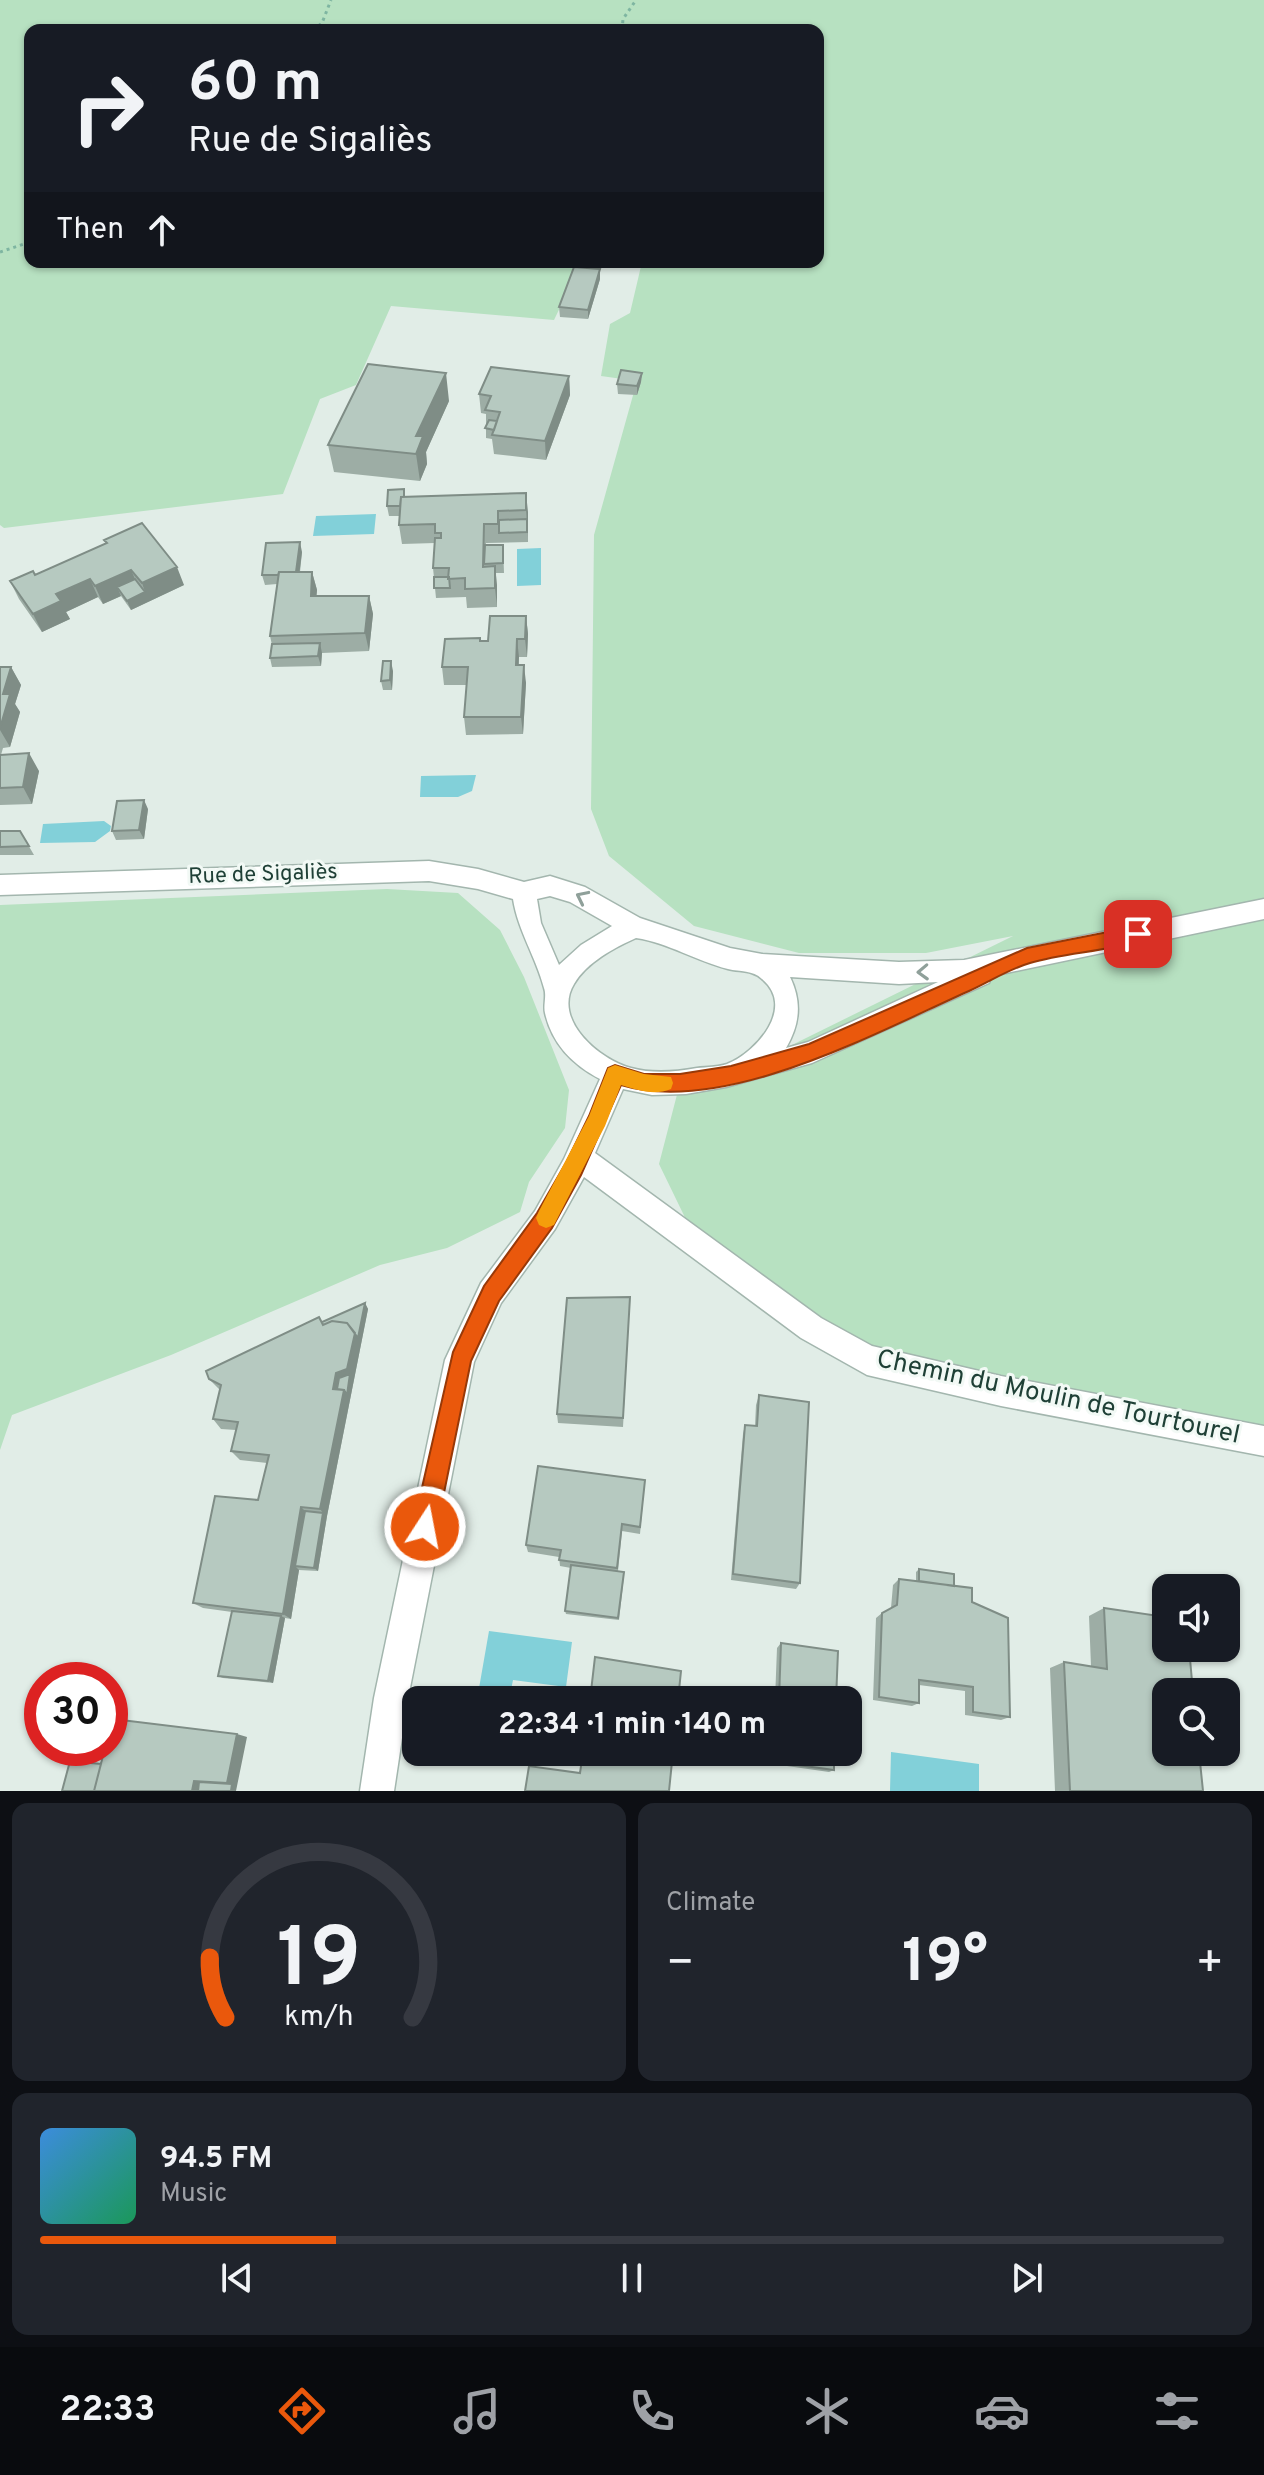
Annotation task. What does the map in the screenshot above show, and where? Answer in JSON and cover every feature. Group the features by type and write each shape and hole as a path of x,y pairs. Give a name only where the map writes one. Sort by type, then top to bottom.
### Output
{"street":[{"name":"Rue de Sigaliès","path":"0,885 405,870 478,879 524,892 550,886 577,894 635,927 659,930 727,958 762,965 899,973 964,971 1027,956"},
{"path":"524,892 529,923 558,991 558,1012 563,1031 577,1049 615,1074 644,1083 680,1083 731,1075 812,1052 1027,956 1264,909"},
{"path":"558,991 569,972 587,954 607,939 635,927"},
{"path":"731,1075 759,1059 775,1042 785,1020 787,993 777,977 762,965"},
{"path":"377,1791 391,1698 460,1360 491,1293 545,1220 579,1157 615,1074"},
{"name":"Chemin du Moulin de Tourtourel","path":"579,1157 811,1328 867,1360 1001,1391 1264,1441"}],"path":[{"path":"321,24 331,0"},
{"path":"623,24 636,0"},
{"path":"0,252 24,244"}],"green space":[{"path":"0,0 1264,0 1264,1430 952,1371 830,1332 693,1234 659,1164 680,1083 731,1075 1013,936 926,953 799,953 694,926 609,856 591,809 594,535 637,381 601,376 610,324 630,313 641,268 824,268 824,24 24,24 24,268 579,268 554,320 391,306 356,385 320,399 283,494 4,528 0,525"},
{"path":"387,889 458,893 500,930 524,977 569,1090 565,1128 529,1182 520,1212 447,1248 380,1265 171,1355 12,1415 0,1450 0,905"}],"water":[{"path":"376,514 374,534 313,536 316,516"},
{"path":"541,548 541,585 517,586 517,549"},
{"path":"476,775 472,791 458,797 420,797 421,776"},
{"path":"104,821 111,826 110,831 95,842 40,843 43,824"},
{"path":"489,1631 572,1642 566,1686 513,1680 512,1686 479,1686"},
{"path":"891,1752 979,1764 979,1791 890,1791"}],"building":[{"path":"574,268 600,269 588,310 559,307"},
{"path":"368,364 446,373 416,436 423,436 416,454 328,445"},
{"path":"491,367 569,376 545,441 492,435 500,412 485,410 491,396 479,394"},
{"path":"621,370 642,373 637,386 617,384"},
{"path":"489,420 497,421 494,430 485,428"},
{"path":"404,489 400,506 387,506 388,490"},
{"path":"526,493 526,510 498,511 498,524 484,524 483,567 495,566 495,588 465,589 465,578 448,579 449,568 433,568 435,538 441,538 441,533 435,533 435,524 399,525 401,497"},
{"path":"527,519 527,532 499,533 499,520"},
{"path":"142,523 177,567 142,583 131,570 95,586 90,579 56,594 61,601 33,614 10,581 33,571 35,575 107,543 104,540"},
{"path":"300,542 296,572 262,575 266,543"},
{"path":"485,545 503,545 503,563 484,564"},
{"path":"279,572 312,572 311,596 369,596 365,633 270,636"},
{"path":"434,577 449,577 450,588 434,588"},
{"path":"135,579 145,592 127,601 117,587"},
{"path":"490,616 526,616 525,639 517,639 516,665 524,665 521,717 464,717 468,667 442,667 445,639 480,638 480,641 488,641"},
{"path":"320,643 318,656 270,658 272,644"},
{"path":"383,661 391,661 390,680 381,681"},
{"path":"0,667 11,667 3,694 10,694 0,728"},
{"path":"29,753 23,787 0,788 0,755"},
{"path":"144,800 139,830 112,831 117,801"},
{"path":"0,831 20,831 29,846 0,847"},
{"path":"630,1297 623,1418 557,1414 567,1298"},
{"path":"365,1303 358,1338 347,1323 332,1321 323,1325 322,1322"},
{"path":"319,1317 323,1325 332,1321 347,1323 355,1333 347,1369 336,1373 333,1389 344,1390 320,1509 301,1507 283,1614 193,1603 215,1496 258,1500 269,1455 231,1451 238,1422 213,1419 221,1385 209,1379 206,1371"},
{"path":"350,1374 347,1395 344,1390 337,1389 339,1378"},
{"path":"759,1395 809,1402 800,1583 733,1574 745,1425 757,1426"},
{"path":"538,1466 645,1480 640,1527 622,1524 617,1568 559,1560 561,1550 526,1545"},
{"path":"305,1511 323,1513 314,1568 295,1566"},
{"path":"571,1565 624,1572 618,1618 565,1611"},
{"path":"919,1569 954,1574 954,1586 919,1581"},
{"path":"899,1579 972,1588 972,1602 1008,1618 1010,1717 973,1712 973,1687 919,1680 919,1703 879,1697 882,1613 897,1605"},
{"path":"1104,1608 1152,1615 1152,1662 1190,1662 1192,1678 1152,1678 1152,1766 1200,1766 1203,1791 1070,1791 1064,1662 1107,1669"},
{"path":"232,1611 281,1616 268,1681 218,1676"},
{"path":"781,1643 838,1651 837,1686 779,1686"},
{"path":"595,1657 681,1671 679,1686 592,1686"},
{"path":"128,1721 237,1734 227,1783 194,1781 192,1791 94,1791 100,1766 128,1766"},
{"path":"69,1766 100,1766 94,1791 62,1791"},
{"path":"529,1766 580,1773 581,1766 672,1766 669,1791 525,1791"},
{"path":"805,1766 834,1766 834,1770"},
{"path":"199,1782 232,1784 231,1791 198,1791"}],"slow traffic":[{"path":"546,1218 598,1119 615,1074 644,1083 664,1083"}],"route":[{"path":"425,1527 460,1360 491,1293 545,1220 574,1168 598,1119 615,1074 644,1083 680,1083 731,1075 812,1052 1027,956 1138,934"}]}
